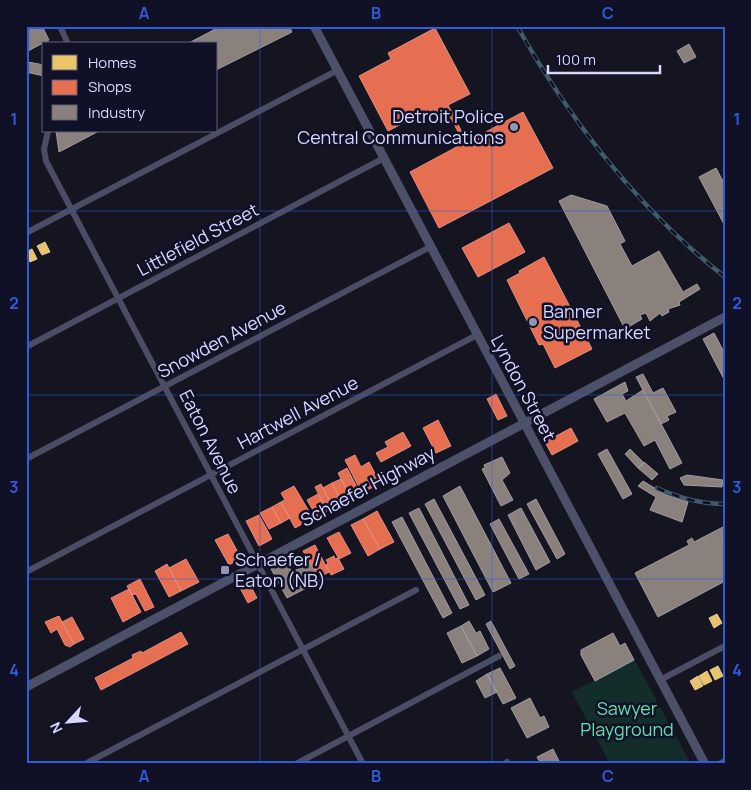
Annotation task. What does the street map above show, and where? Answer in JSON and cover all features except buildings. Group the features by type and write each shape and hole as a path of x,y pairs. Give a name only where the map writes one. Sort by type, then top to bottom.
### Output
{"street":[{"path":"60,26 67,42"},
{"name":"Lyndon Street","path":"314,26 705,764"},
{"path":"26,233 338,70"},
{"name":"Eaton Avenue","path":"48,132 44,149 46,161 256,565 363,764"},
{"name":"Littlefield Street","path":"26,347 384,158"},
{"name":"Snowden Avenue","path":"26,460 430,247"},
{"name":"Schaefer Highway","path":"26,687 725,317"},
{"name":"Hartwell Avenue","path":"26,572 477,335"},
{"path":"85,764 416,590"},
{"path":"660,680 725,646"},
{"path":"296,764 499,656"},
{"path":"719,764 725,761"}],"green space":[{"name":"Sawyer Playground","path":"634,659 691,764 610,764 572,692"}],"railway":[{"path":"517,26 560,96 609,162 663,223 725,277"},
{"path":"657,488 690,500 725,504"}],"place":[{"name":"Detroit Police Central Communications","path":"514,127"},
{"name":"Banner Supermarket","path":"533,322"},
{"name":"Schaefer / Eaton (NB)","path":"225,570"}]}
